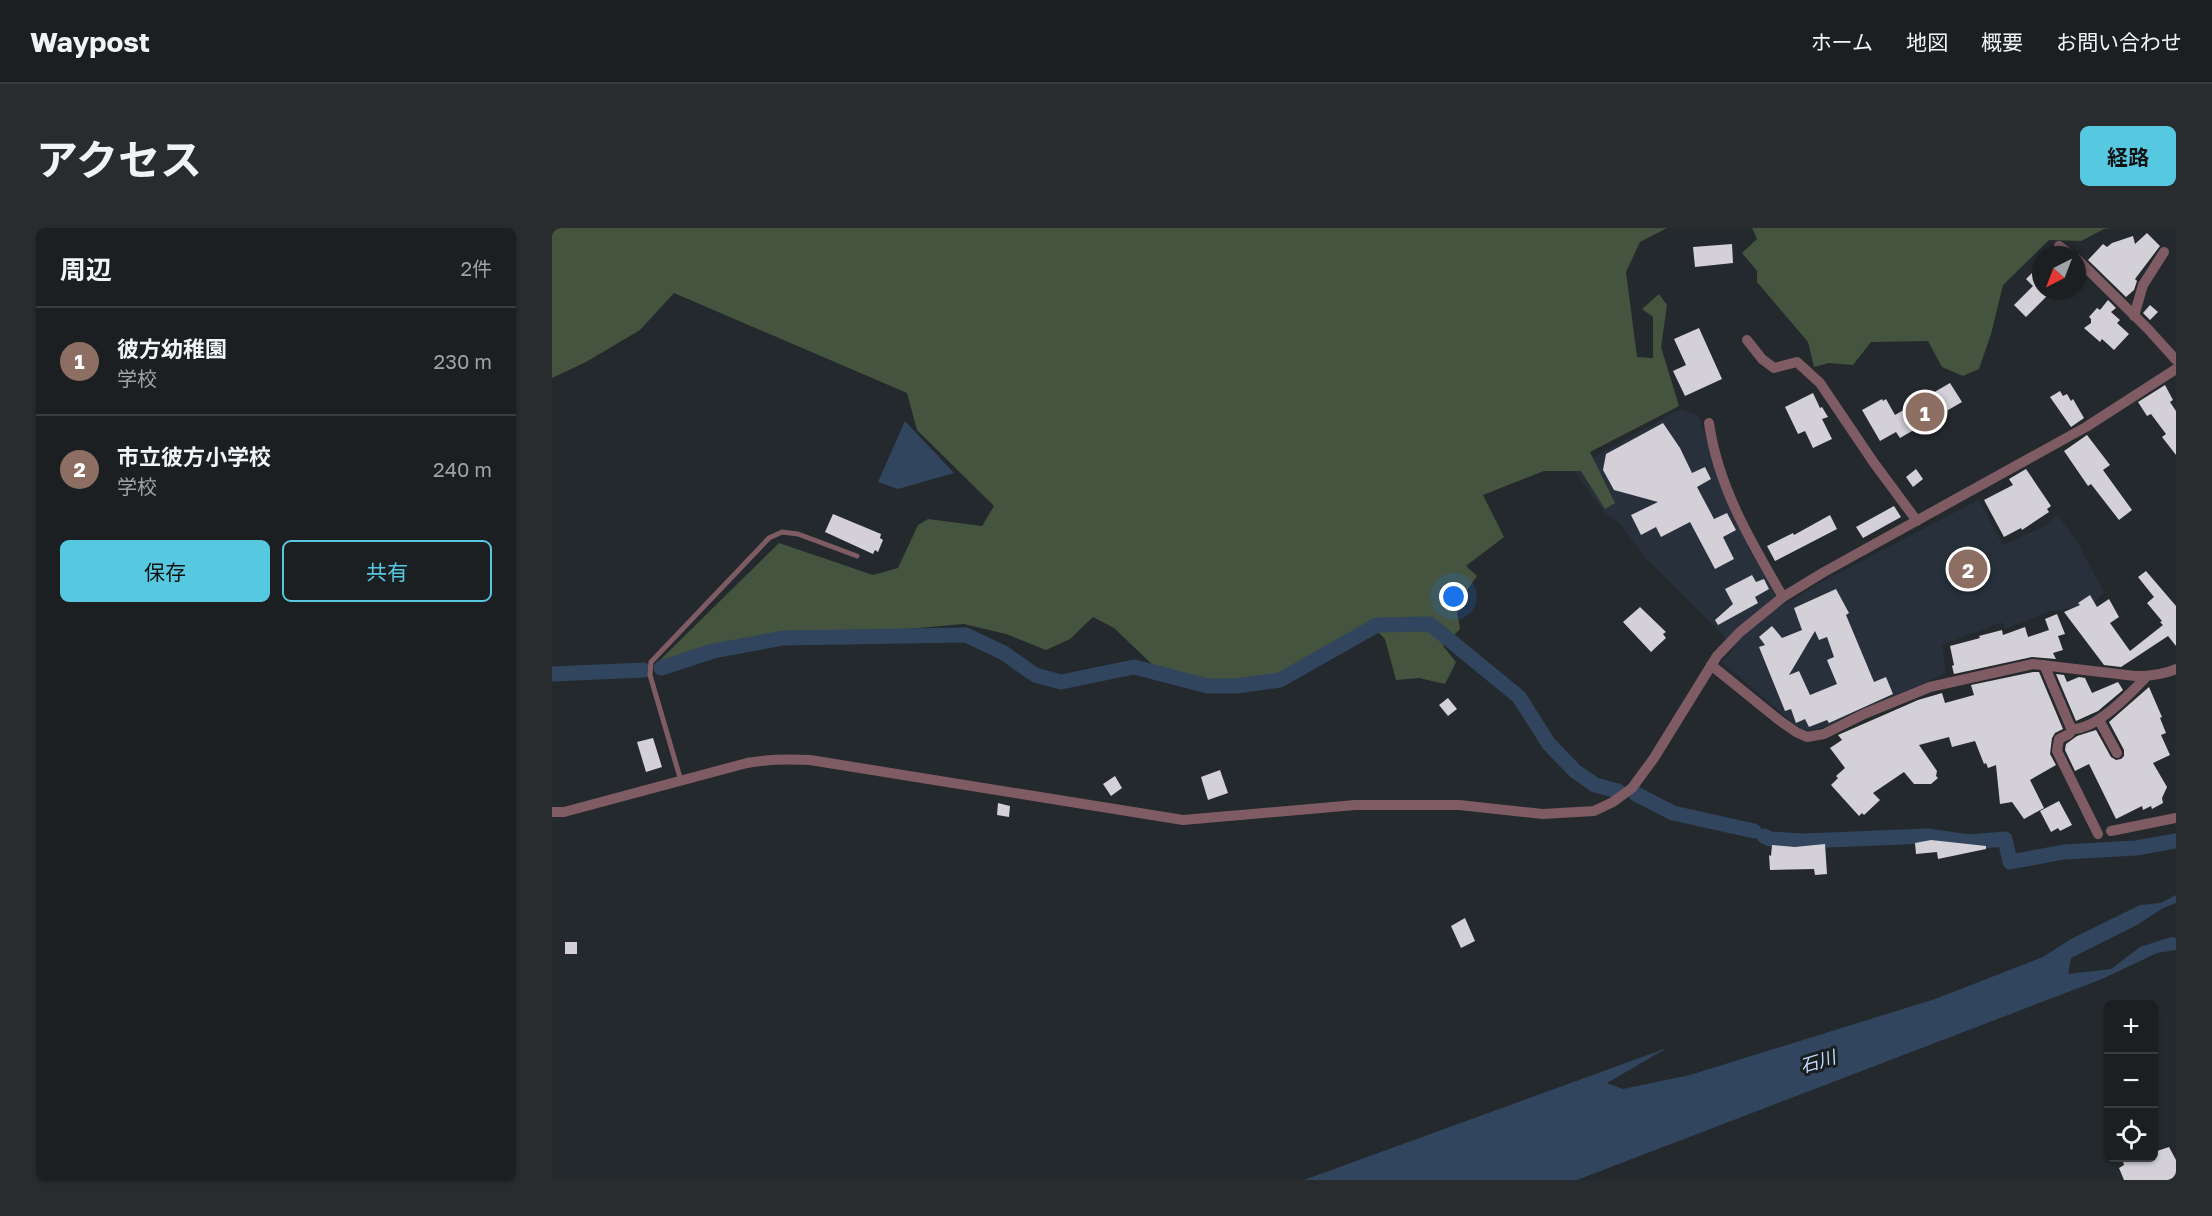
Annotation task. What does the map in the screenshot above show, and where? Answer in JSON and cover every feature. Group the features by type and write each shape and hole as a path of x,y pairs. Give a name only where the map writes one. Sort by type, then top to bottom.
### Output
{"street":[{"path":"2134,316 2143,285 2164,252"},
{"path":"2086,268 2176,360"},
{"path":"1747,340 1762,359 1774,368 1797,362 1820,383 1874,463 1917,521"},
{"path":"552,812 564,812 765,760 786,758 1183,820 1355,805 1459,806 1543,814 1594,811 1613,802 1632,788 1654,758 1717,656 1740,632 1783,597 2086,427 2176,369"},
{"path":"1709,423 1715,456 1723,481 1753,546 1783,597"},
{"path":"1711,665 1779,720 1807,737 1824,734 1864,714 1930,687 2033,664 2147,676 2176,669"},
{"path":"2044,665 2073,729"},
{"path":"2098,834 2057,751 2059,739 2073,729 2086,727 2098,720 2147,676"},
{"path":"2098,720 2117,753"},
{"path":"2111,831 2176,818"}],"lane":[{"path":"681,781 650,675 651,662 769,538 782,532 798,534 857,556"}],"shaded area":[{"path":"1680,409 1698,415 1726,498 1751,553 1784,605 1823,581 1979,500 2003,545 2045,526 2058,515 2079,545 2104,593 2092,605 2048,612 2005,629 2002,622 1942,645 1946,673 1828,726 1810,731 1799,728 1722,662 1735,647 1646,558 1620,524 1605,513 1573,469"}],"green space":[{"path":"552,228 1667,228 1640,242 1626,272 1637,357 1653,358 1653,317 1642,309 1659,294 1667,305 1661,347 1679,406 1590,452 1615,503 1605,509 1581,471 1544,471 1483,495 1504,537 1466,566 1477,576 1456,606 1460,629 1443,646 1456,662 1445,684 1419,678 1396,680 1385,639 1368,622 1277,675 1233,682 1201,680 1159,671 1114,628 1093,617 1070,639 1046,650 1006,634 964,624 874,632 780,633 709,647 658,662 779,543 873,575 898,568 918,525 928,519 982,526 994,506 917,430 907,393 674,293 640,330 586,362 552,378"},
{"path":"1752,228 2113,228 2104,229 2081,241 2049,240 2043,246 2032,246 2032,257 2003,285 1991,334 1979,369 1963,376 1942,367 1928,341 1871,342 1853,365 1829,363 1814,367 1808,342 1757,282 1757,271 1742,253 1757,239"}],"water":[{"path":"905,421 954,473 898,489 878,482"},
{"name":"石川","path":"2176,895 2176,903 2071,958 2068,974 2111,969 2140,947 2171,937 2176,938 2176,950 2157,953 2102,979 1577,1180 1304,1180 1667,1048 1607,1083 1623,1089 1690,1075 1935,999 2043,957 2071,939 2140,905 2161,903"}],"building":[{"path":"2147,233 2160,246 2135,279 2137,281 2134,290 2126,297 2088,260 2103,244 2107,247 2133,236 2135,244"},
{"path":"1732,244 1733,263 1695,267 1693,247"},
{"path":"2032,273 2032,285 2026,279"},
{"path":"2032,287 2032,300 2043,300 2026,317 2014,305"},
{"path":"2108,300 2116,308 2111,312 2120,320 2117,323 2129,334 2114,350 2102,339 2100,342 2084,328 2091,323 2089,317 2097,308 2100,310"},
{"path":"2150,305 2158,312 2150,320 2143,313"},
{"path":"1699,328 1722,379 1685,396 1673,371 1686,365 1674,339"},
{"path":"1950,383 1962,402 1900,438 1896,432 1880,441 1862,410 1886,399 1895,415"},
{"path":"2165,385 2173,400 2170,402 2176,411 2176,455 2162,437 2166,434 2151,414 2147,416 2138,402"},
{"path":"2060,391 2063,396 2067,394 2071,401 2073,399 2084,418 2071,427 2050,397"},
{"path":"1813,393 1820,408 1822,407 1828,417 1822,419 1832,439 1813,448 1805,431 1798,434 1785,407"},
{"path":"1663,423 1680,448 1692,473 1705,467 1711,479 1697,487 1714,519 1727,513 1736,530 1723,537 1734,559 1715,569 1690,522 1661,537 1656,527 1641,535 1631,515 1658,502 1614,490 1603,470 1606,454"},
{"path":"2087,435 2110,465 2103,470 2132,510 2119,520 2091,484 2088,486 2064,451"},
{"path":"1916,469 1923,479 1913,487 1906,477"},
{"path":"2026,469 2051,506 2047,509 2049,512 2022,530 2021,528 2004,537 1984,500 2013,485 2009,479"},
{"path":"1894,506 1901,517 1863,538 1856,527"},
{"path":"833,514 881,534 880,538 883,540 878,552 875,550 873,554 825,532"},
{"path":"1830,515 1837,529 1775,561 1767,546 1793,533 1794,535"},
{"path":"2146,571 2176,606 2176,646 2168,636 2121,667 2104,665 2064,612 2080,605 2078,603 2090,595 2097,607 2109,599 2119,617 2110,623 2130,651 2163,625 2147,603 2154,597 2138,577"},
{"path":"1752,575 1756,582 1764,579 1769,589 1755,597 1758,603 1718,625 1715,620 1733,604 1725,589"},
{"path":"1836,589 1849,613 1846,615 1874,682 1886,677 1893,694 1829,723 1827,720 1809,727 1805,719 1796,723 1791,709 1785,711 1759,647 1765,645 1759,637 1772,626 1782,638 1802,630 1794,608","holes":["1815,631 1819,640 1827,637 1834,657 1827,660 1837,684 1810,695 1799,671 1789,675"]},
{"path":"1640,607 1666,632 1663,634 1666,638 1651,652 1623,622"},
{"path":"2057,614 2065,634 2058,636 2063,650 2053,653 2056,659 2032,657 1954,674 1950,646 2002,630 2003,635 2025,627 2028,637 2049,630 2045,619"},
{"path":"2039,672 2063,729 2055,733 2052,738 2050,754 2056,765 2030,780 2044,808 2024,819 2012,802 2000,804 1996,765 1988,768 1986,763 1984,764 1975,741 1952,747 1949,737 1919,745 1937,771 1938,778 1931,784 1914,784 1904,772 1873,793 1880,800 1864,815 1862,813 1859,816 1831,785 1838,778 1836,776 1845,768 1830,748 1842,740 1838,735 1918,700 1942,693 1945,703 1974,695 1971,685"},
{"path":"2056,674 2064,675 2067,682 2079,677 2085,678 2092,693 2118,682 2123,690 2098,711 2076,721"},
{"path":"2149,687 2162,717 2160,718 2166,733 2161,735 2170,755 2153,763 2167,787 2162,798 2163,803 2152,809 2151,806 2143,810 2142,806 2116,819 2089,764 2075,771 2065,750 2066,744 2077,736 2096,730 2111,757 2116,760 2121,759 2124,756 2124,750 2109,722"},
{"path":"1448,698 1457,709 1448,716 1439,705"},
{"path":"653,738 662,767 646,772 637,742"},
{"path":"1220,770 1228,793 1208,800 1201,777"},
{"path":"1115,776 1122,788 1111,796 1103,784"},
{"path":"2059,801 2072,825 2060,831 2058,828 2051,832 2040,811"},
{"path":"998,803 1010,806 1009,817 997,815"},
{"path":"1931,840 1986,846 1986,849 1938,859 1937,852 1916,854 1915,843"},
{"path":"1825,844 1827,874 1815,875 1814,869 1770,870 1769,855 1771,856 1772,845 1795,847"},
{"path":"1465,918 1475,941 1461,948 1451,926"},
{"path":"565,942 577,942 577,954 565,954"},
{"path":"2169,1147 2176,1160 2176,1175 2170,1180 2124,1180 2119,1168 2124,1165 2123,1162 2158,1162 2158,1151"}],"waterway":[{"path":"661,668 713,651 783,638 966,635 1004,653 1035,675 1061,682 1134,667 1208,686 1236,686 1280,680 1377,625 1430,624 1519,697 1549,744 1575,771 1595,785 1618,791"},
{"path":"552,674 644,670"},
{"path":"1636,794 1673,813 1754,831"},
{"path":"1764,836 1770,839 1804,841 1927,836 1969,842 2005,839 2010,862 2064,852 2136,848 2176,841"}],"place":[{"name":"彼方幼稚園","path":"1925,412"},
{"name":"市立彼方小学校","path":"1968,569"}]}
